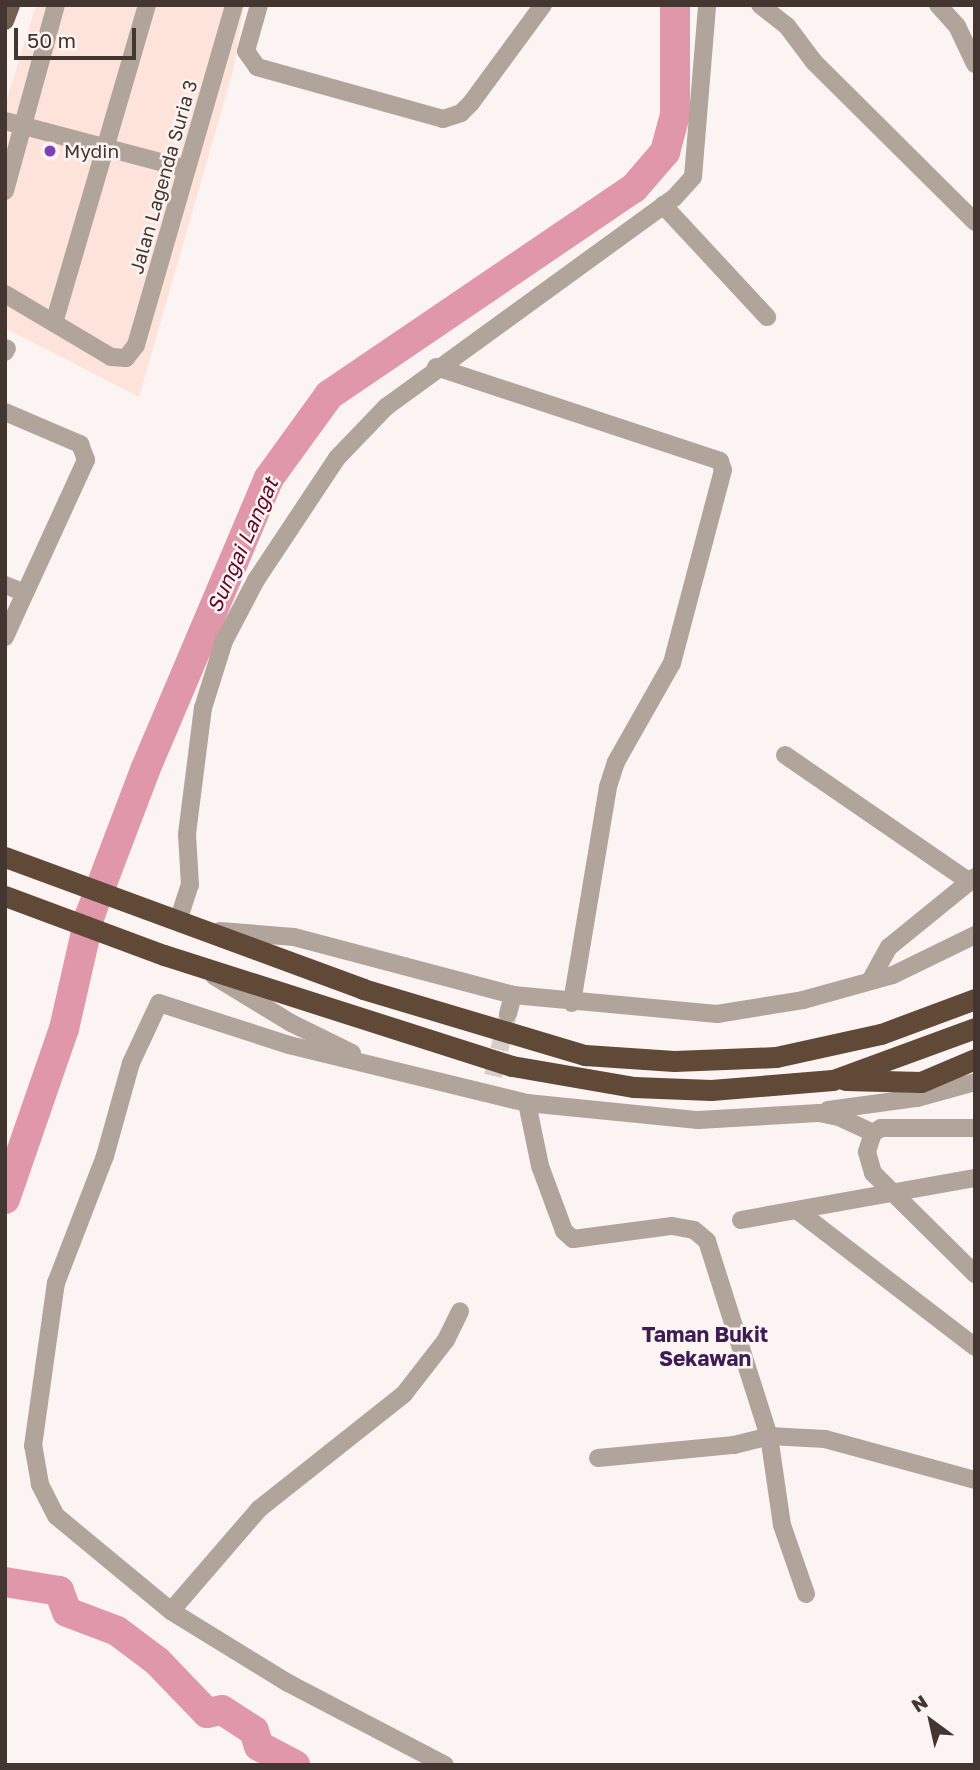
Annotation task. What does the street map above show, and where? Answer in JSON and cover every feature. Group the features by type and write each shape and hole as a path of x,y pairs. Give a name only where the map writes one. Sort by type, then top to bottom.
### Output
{"highway":[{"path":"5,857 363,989 585,1055 674,1061 776,1057 881,1034 975,999"},
{"path":"13,899 164,956 525,1068 647,1087 711,1090 833,1080 920,1083 975,1059"},
{"path":"833,1080 975,1028"}],"main road":[{"path":"5,21 11,5"}],"street":[{"path":"5,191 56,5"},
{"path":"5,294 54,323 147,5"},
{"name":"Jalan Lagenda Suria 3","path":"54,323 111,357 126,358 136,345 234,5"},
{"path":"259,5 246,51 249,60 257,67 413,113 443,119 461,113 543,5"},
{"path":"169,917 190,885 187,834 203,708 224,641 256,580 337,458 386,407 436,367 663,205 693,177 698,159 707,5"},
{"path":"760,5 787,26 814,62 975,222"},
{"path":"938,5 957,26 975,64"},
{"path":"5,121 187,169"},
{"path":"663,205 766,317"},
{"path":"436,367 720,461 723,471 672,663 616,762 608,787 572,1003"},
{"path":"5,412 80,444 86,451 86,460 5,637"},
{"path":"5,585 25,593"},
{"path":"785,755 971,879 889,947 870,981"},
{"path":"201,930 294,937 513,995 572,1003 718,1014 803,999 870,981 975,935"},
{"path":"197,966 291,1023 387,1069"},
{"path":"508,1014 513,995"},
{"path":"445,1765 288,1683 171,1611 56,1516 40,1484 33,1446 56,1283 105,1156 131,1063 159,1003 289,1045 488,1095 527,1102 639,1116 752,1119 819,1113 839,1117 873,1133 889,1126 975,1128"},
{"path":"488,1095 493,1076"},
{"path":"752,1119 917,1098 975,1082"},
{"path":"527,1102 540,1166 564,1231 573,1239 672,1226 694,1230 707,1241 768,1436 782,1525 806,1594"},
{"path":"873,1133 868,1160 892,1191 975,1274"},
{"path":"741,1220 975,1178"},
{"path":"798,1211 975,1347"},
{"path":"171,1611 259,1509 404,1394 446,1340 460,1311"},
{"path":"598,1458 734,1445 768,1436 825,1439 975,1480"}],"shaded area":[{"path":"36,5 244,5 233,71 139,397 5,328 5,105"}],"waterway":[{"name":"Sungai Langat","path":"5,1199 64,1029 90,915 145,770 269,478 329,395 634,188 665,152 675,115 675,5"},
{"name":"Sungai Langat","path":"5,1582 59,1591 67,1612 117,1631 157,1661 207,1713 222,1710 254,1731 259,1746 295,1765"}],"tunnel":[{"path":"493,1076 507,1018"}],"place":[{"name":"Mydin","path":"50,151"}],"district":[{"name":"Taman Bukit Sekawan","path":"705,1346"}]}
